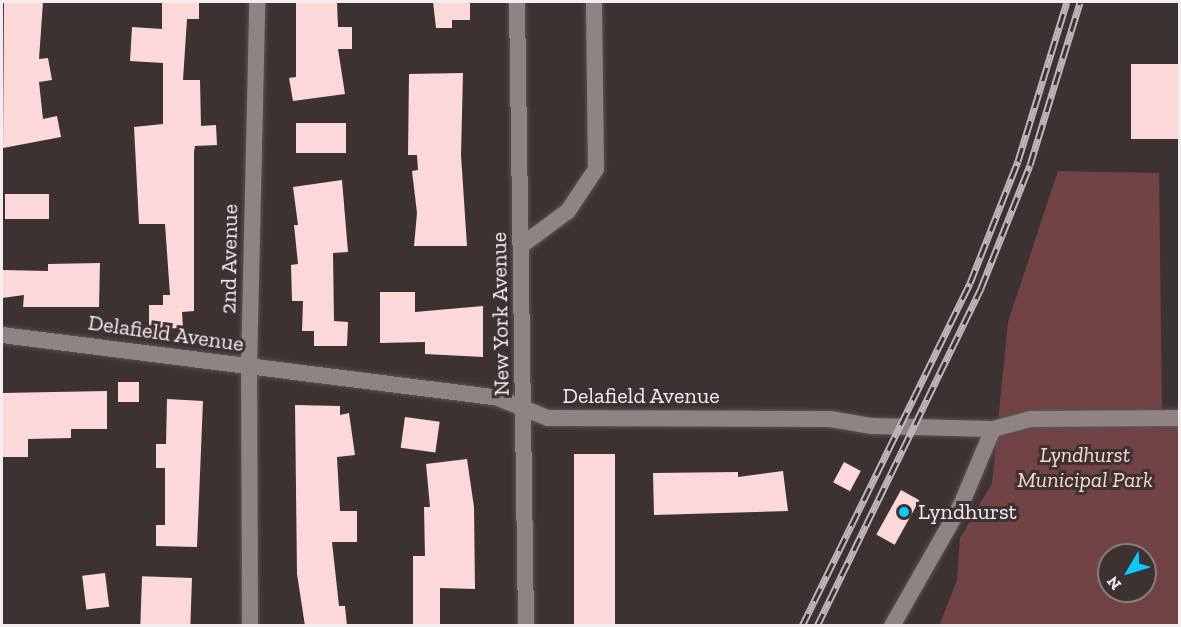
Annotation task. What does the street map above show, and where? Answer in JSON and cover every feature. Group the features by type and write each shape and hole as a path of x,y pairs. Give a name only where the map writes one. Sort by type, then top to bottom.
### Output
{"street":[{"name":"2nd Avenue","path":"250,626 249,368 257,2"},
{"name":"New York Avenue","path":"517,2 526,626"},
{"path":"522,244 568,212 596,169 594,2"},
{"name":"Delafield Avenue","path":"2,335 498,398 524,406 548,418 830,419 872,426 993,429 1031,419 1179,418"},
{"path":"892,626 961,505 993,429"}],"green space":[{"name":"Lyndhurst Municipal Park","path":"1058,171 1159,173 1162,416 1180,417 1179,625 939,626 957,580 960,538 992,483 1008,322"}],"building":[{"path":"4,2 43,2 39,59 48,58 52,80 39,82 43,119 57,116 61,137 3,148"},
{"path":"162,2 199,2 199,19 187,19 183,80 200,80 201,126 216,125 217,145 195,146 194,152 194,311 182,312 183,328 149,329 149,305 163,305 163,295 170,295 165,224 139,224 134,127 163,124 163,63 130,61 132,27 162,29"},
{"path":"296,2 337,2 338,27 352,27 352,49 338,49 345,94 293,101 289,78 296,77"},
{"path":"433,2 470,2 470,20 452,20 452,28 436,28"},
{"path":"1131,64 1179,64 1179,139 1131,139"},
{"path":"463,73 461,155 467,246 414,246 417,213 412,171 418,170 417,155 408,155 409,74"},
{"path":"296,123 346,123 346,153 296,153"},
{"path":"342,180 348,252 333,253 334,321 348,322 347,346 314,346 314,331 302,331 303,301 292,301 291,265 298,264 294,225 298,225 293,187"},
{"path":"5,194 49,194 49,219 5,219"},
{"path":"100,263 99,307 23,307 24,295 2,298 2,270 48,271 48,264"},
{"path":"380,292 415,292 415,312 483,306 483,357 425,354 425,342 380,343"},
{"path":"118,382 139,382 139,402 118,402"},
{"path":"107,391 107,429 71,429 71,438 28,439 28,457 2,457 2,393"},
{"path":"167,399 203,401 197,547 156,546 156,525 165,525 165,468 156,468 156,444 166,444"},
{"path":"295,405 340,406 340,415 349,413 355,455 337,457 340,511 357,511 357,542 332,542 339,606 345,606 347,626 305,626 297,574"},
{"path":"405,417 440,422 435,453 401,448"},
{"path":"574,454 615,454 615,626 574,626"},
{"path":"467,459 474,507 475,589 440,588 440,626 413,626 413,556 425,556 424,507 430,507 426,464"},
{"path":"844,462 861,471 850,491 833,482"},
{"path":"783,471 788,511 654,515 653,473 738,472 738,477"},
{"path":"901,490 919,500 895,545 876,535"},
{"path":"105,573 109,607 86,610 82,576"},
{"path":"142,576 192,578 190,626 140,624"}],"railway":[{"path":"802,626 970,283 1018,161 1067,2"},
{"path":"817,626 981,288 1030,165 1080,2"}],"place":[{"name":"Lyndhurst","path":"904,512"}]}
